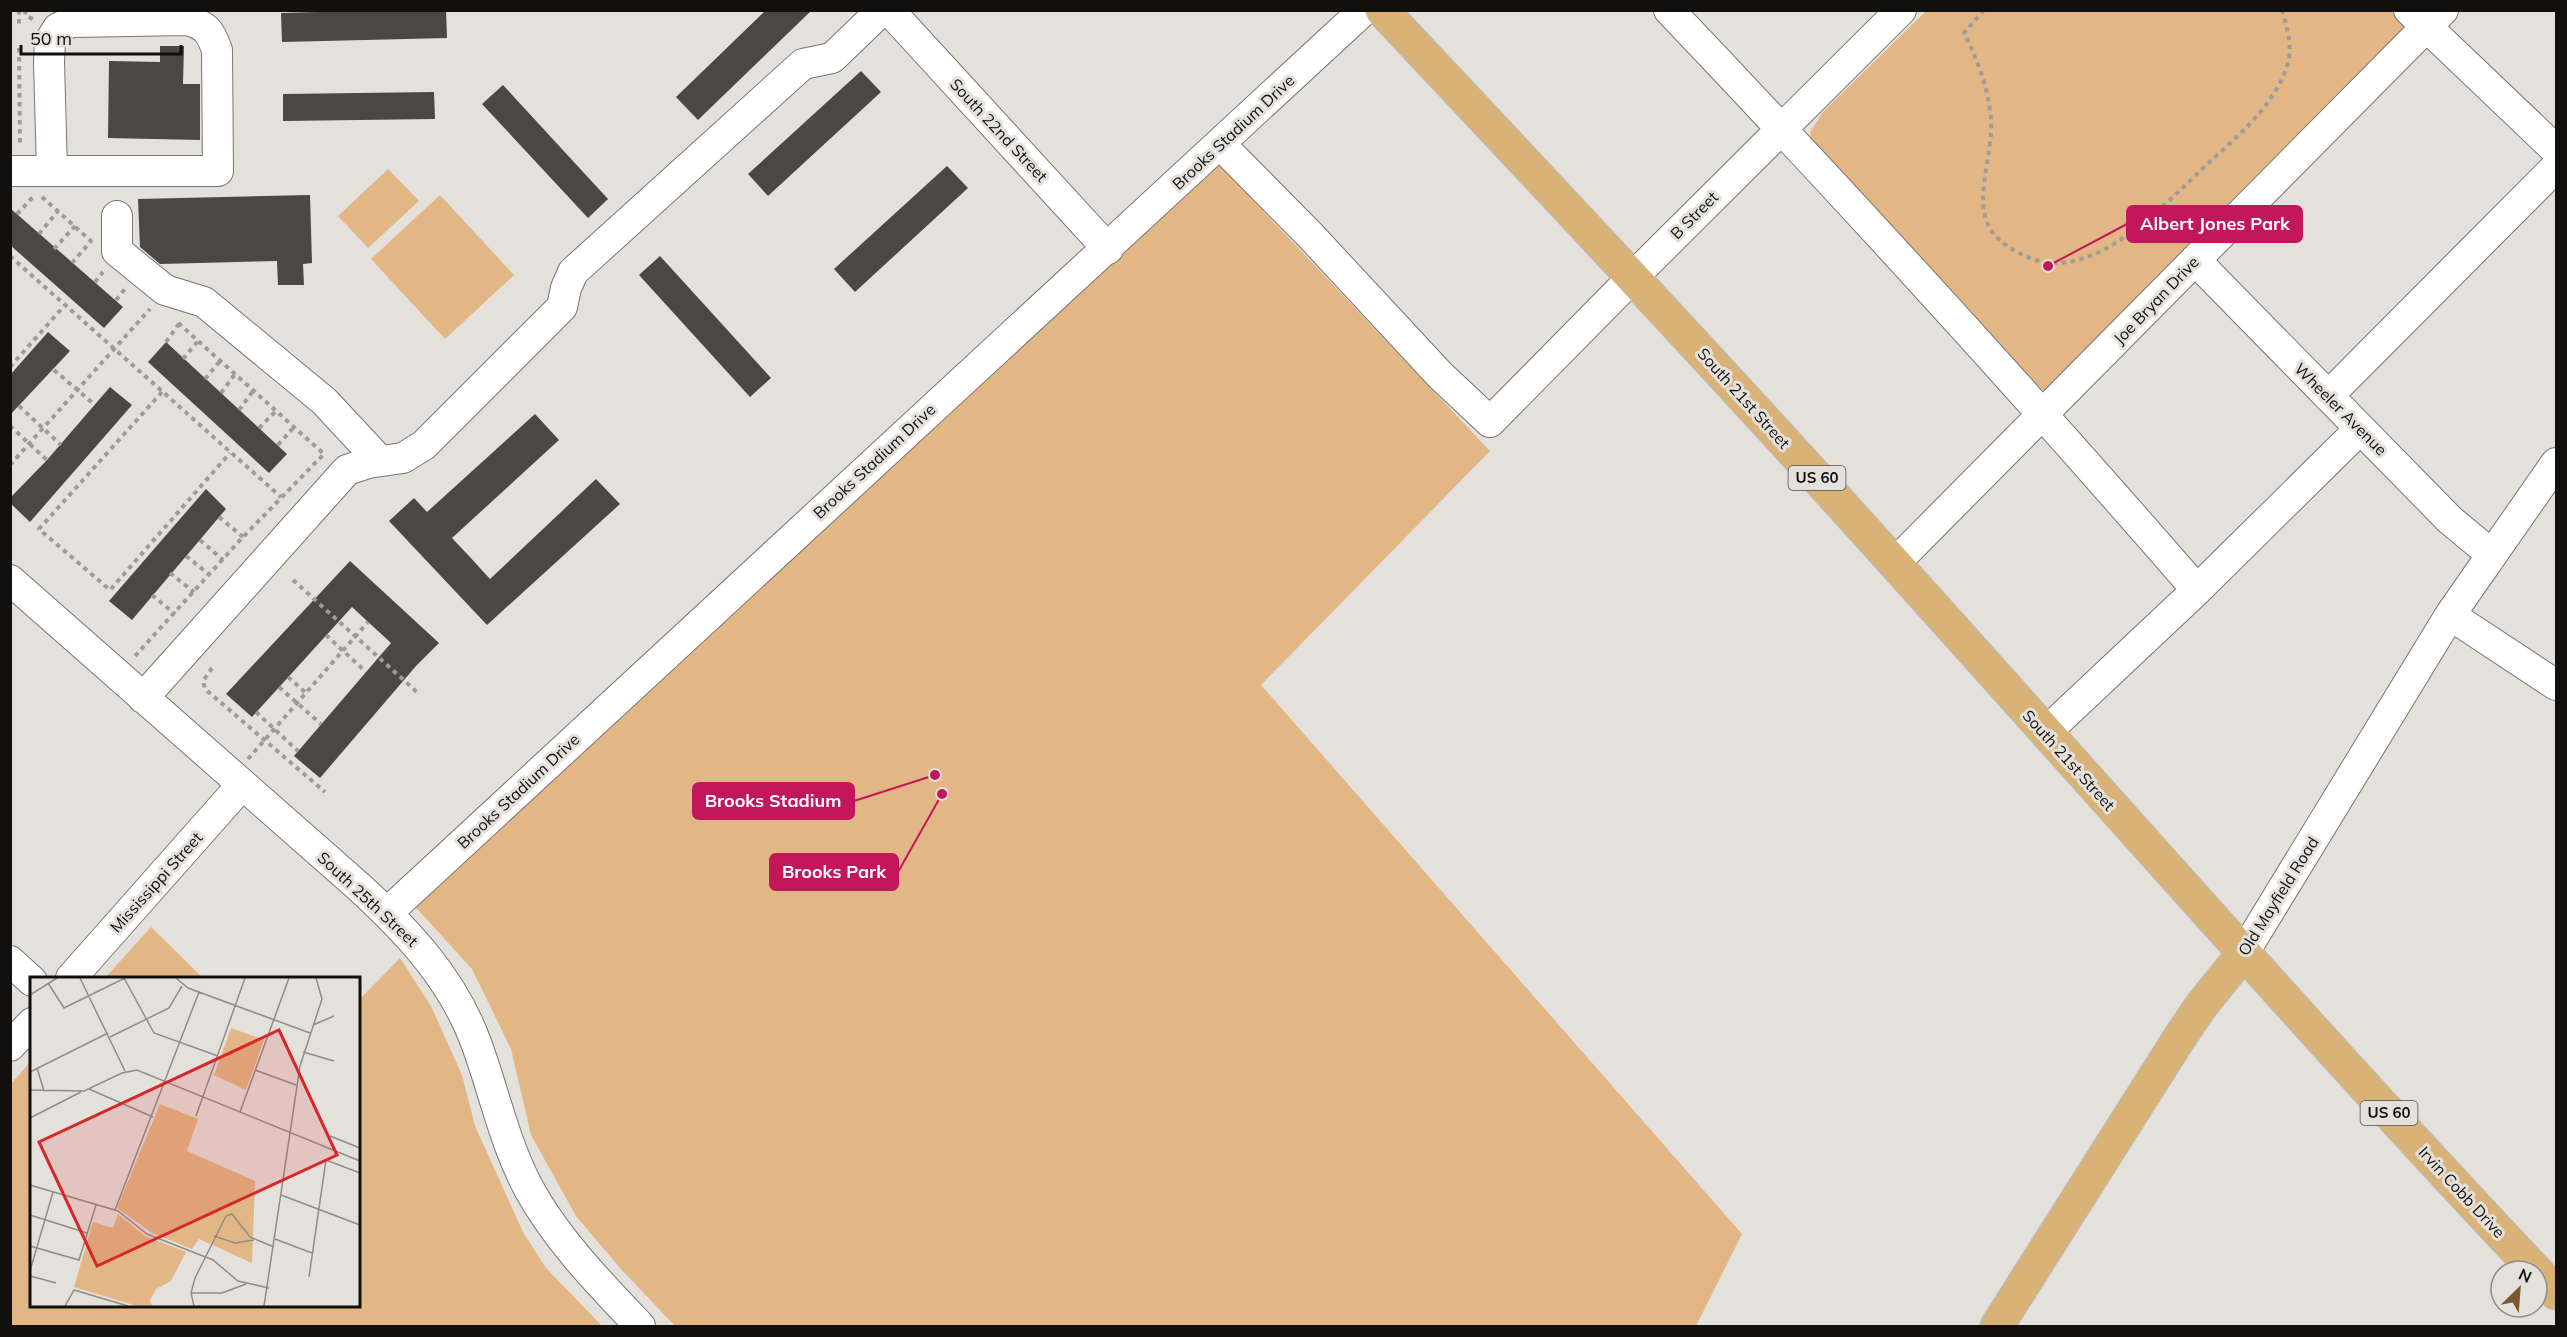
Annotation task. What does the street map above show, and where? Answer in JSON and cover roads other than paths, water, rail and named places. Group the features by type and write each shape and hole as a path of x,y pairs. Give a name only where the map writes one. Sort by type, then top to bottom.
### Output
{"main road":[{"name":"South 21st Street","path":"1382,10 1633,277 1895,564 2243,954"},
{"name":"Irvin Cobb Drive","path":"2243,954 2526,1259"},
{"name":"Old Mayfield Road","path":"1997,1326 2180,1037 2201,1006 2243,954"}],"street":[{"path":"143,698 347,470 380,461 403,458 424,445 562,307 566,288 573,272 803,64 832,58 882,10"},
{"name":"South 22nd Street","path":"889,10 1108,249"},
{"name":"Brooks Stadium Drive","path":"387,913 1048,299 1108,249 1364,10"},
{"path":"1669,10 1782,129 2044,414 2197,590"},
{"name":"B Street","path":"1220,144 1309,234 1440,375 1490,422 1901,10"},
{"path":"135,16 187,20 202,25 211,34 217,50 218,171 30,175 49,63 50,40 58,28 71,22 135,16"},
{"path":"2426,16 2556,150"},
{"name":"Joe Bryan Drive","path":"1895,564 2195,260 2426,16"},
{"path":"2328,396 2556,167"},
{"path":"117,216 117,250 165,290 204,302 324,401 380,461"},
{"name":"Wheeler Avenue","path":"2195,260 2450,520 2491,554"},
{"path":"2045,733 2197,590 2360,429"},
{"name":"Old Mayfield Road","path":"2243,954 2450,615 2556,463"},
{"name":"South 25th Street","path":"10,580 143,698 244,772 413,939 458,1001 488,1076 497,1115 529,1189 574,1254 640,1326"},
{"path":"2450,615 2556,685"},
{"name":"Mississippi Street","path":"72,977 244,772"},
{"path":"10,961 30,979"},
{"path":"10,1047 30,1025"}],"place":[{"name":"Albert Jones Park","path":"2048,266"},
{"name":"Brooks Stadium","path":"935,775"},
{"name":"Brooks Park","path":"942,794"}]}
